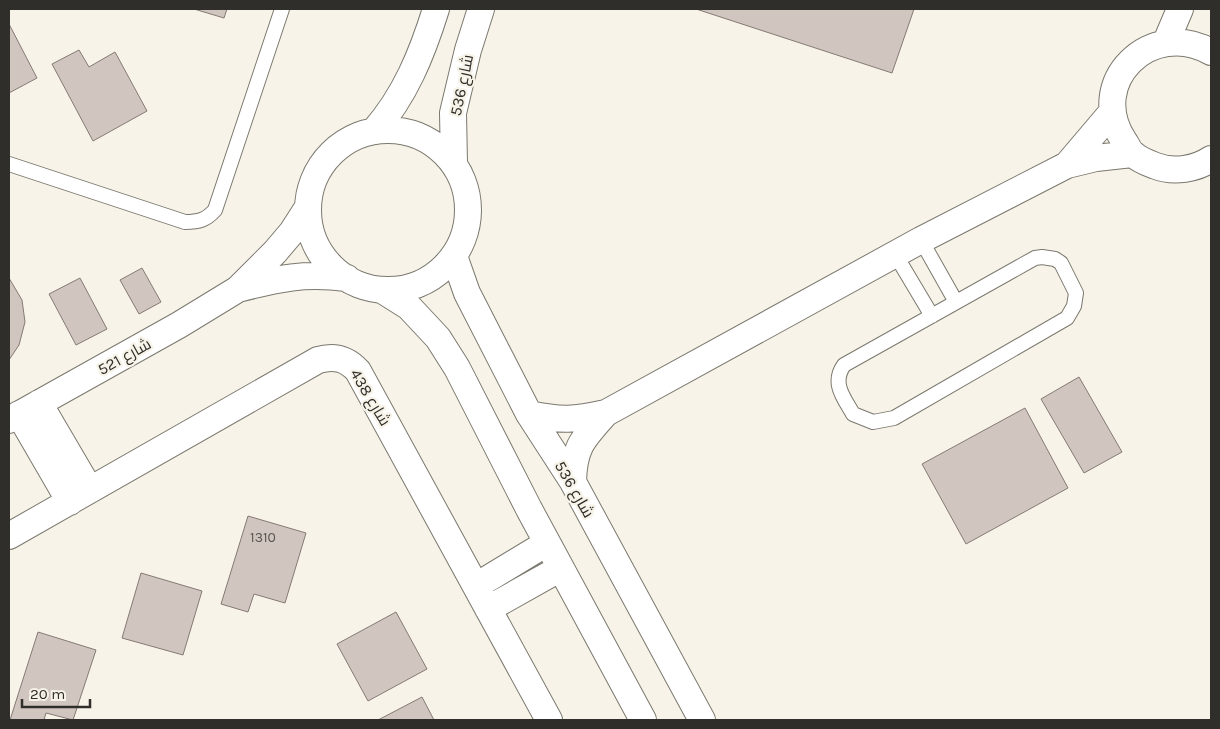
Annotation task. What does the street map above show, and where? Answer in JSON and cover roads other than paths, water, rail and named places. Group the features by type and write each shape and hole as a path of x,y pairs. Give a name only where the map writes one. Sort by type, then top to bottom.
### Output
{"street":[{"path":"374,131 390,113 405,89 436,9"},
{"name":"شارع 536","path":"454,163 453,113 468,50 481,9"},
{"path":"1166,42 1180,9"},
{"path":"1211,52 1200,46 1183,42 1166,42 1148,48 1132,59 1120,75 1113,93 1112,112 1116,130 1132,154 1162,168 1183,170 1204,164 1211,159"},
{"path":"1067,165 1112,112"},
{"path":"382,290 403,289 422,283 440,272 454,256 465,234 469,209 465,185 454,163 432,142 404,131 374,131 354,138 336,150 326,161 312,186 308,207 314,240 322,255 346,278 382,290 409,307 438,338 457,368 547,543 643,720"},
{"path":"529,414 573,421 606,413 921,240 1067,165 1096,158 1132,154"},
{"name":"شارع 521","path":"22,412 179,325 238,289 275,252 308,207"},
{"name":"شارع 536","path":"454,256 467,293 529,414 573,482 702,720"},
{"name":"شارع 521","path":"238,289 280,278 314,274 346,278"},
{"name":"شارع 438","path":"9,536 318,360 327,357 343,359 358,370 549,720"},
{"path":"22,412 80,496"},
{"path":"573,482 573,462 580,442 606,413"},
{"path":"482,597 547,543"},
{"path":"482,597 561,568"}],"lane":[{"path":"9,164 185,222 197,222 207,219 215,210 282,9"},
{"path":"921,240 956,302"},
{"path":"895,254 932,316"},
{"path":"1042,257 1055,259 1061,263 1076,293 1074,306 1067,318 894,418 873,422 853,414 838,383 838,375 844,365 932,316 1042,257"}]}
